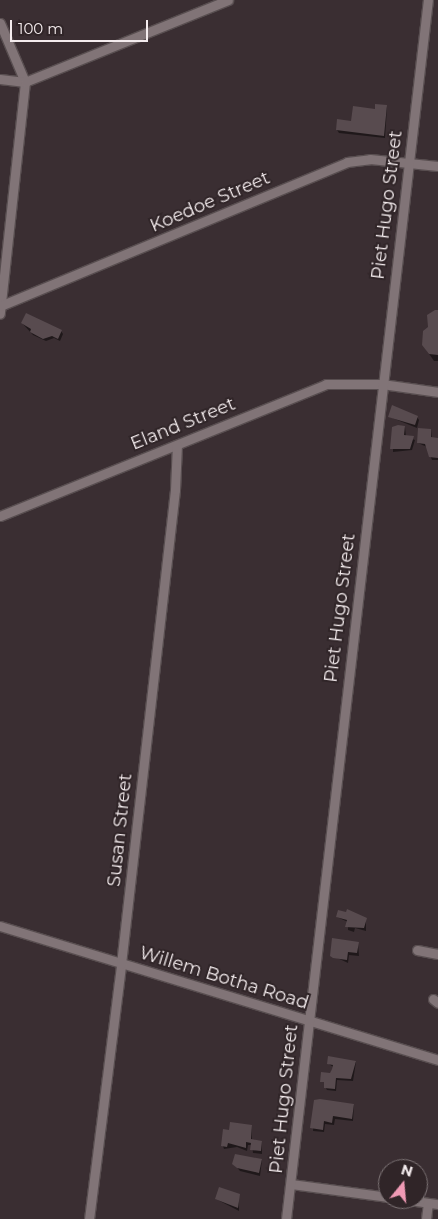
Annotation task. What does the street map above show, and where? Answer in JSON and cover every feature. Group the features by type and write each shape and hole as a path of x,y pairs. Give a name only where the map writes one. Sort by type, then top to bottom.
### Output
{"street":[{"path":"0,79 25,82 228,0"},
{"name":"Piet Hugo Street","path":"286,1219 428,0"},
{"path":"0,23 25,82 0,309"},
{"name":"Koedoe Street","path":"0,309 342,164 364,159 438,166"},
{"name":"Eland Street","path":"0,516 326,384 382,384 438,392"},
{"name":"Susan Street","path":"89,1219 121,964 175,490 177,445"},
{"name":"Willem Botha Road","path":"0,926 438,1060"},
{"path":"417,950 438,954"},
{"path":"291,1184 378,1196"},
{"path":"428,1203 438,1204"}],"building":[{"path":"375,104 387,105 384,136 336,130 337,119 351,121 353,106 375,109"},
{"path":"438,310 438,355 429,354 422,345 423,331 428,327 427,315"},
{"path":"26,313 62,330 58,339 52,336 43,339 30,332 31,329 21,323"},
{"path":"392,405 418,416 415,425 388,417"},
{"path":"398,425 405,426 404,435 414,436 410,449 390,449 392,427"},
{"path":"418,428 431,429 431,437 438,438 438,458 429,457 425,444 417,443"},
{"path":"347,909 367,918 364,928 345,927 347,920 336,917 338,910 346,912"},
{"path":"332,938 359,942 357,953 348,952 347,960 333,958 330,956"},
{"path":"328,1056 356,1061 351,1079 336,1078 335,1089 324,1088 324,1082 320,1082 321,1072 330,1073 332,1069 333,1065 327,1064"},
{"path":"320,1099 354,1104 352,1119 333,1116 332,1123 324,1121 323,1130 310,1128 314,1100"},
{"path":"230,1122 252,1125 251,1139 262,1141 261,1151 250,1150 251,1143 246,1142 246,1148 228,1143 227,1147 221,1146 223,1129 229,1130"},
{"path":"235,1154 262,1159 259,1173 237,1168 232,1164"},
{"path":"219,1187 240,1194 238,1208 215,1199"}]}
